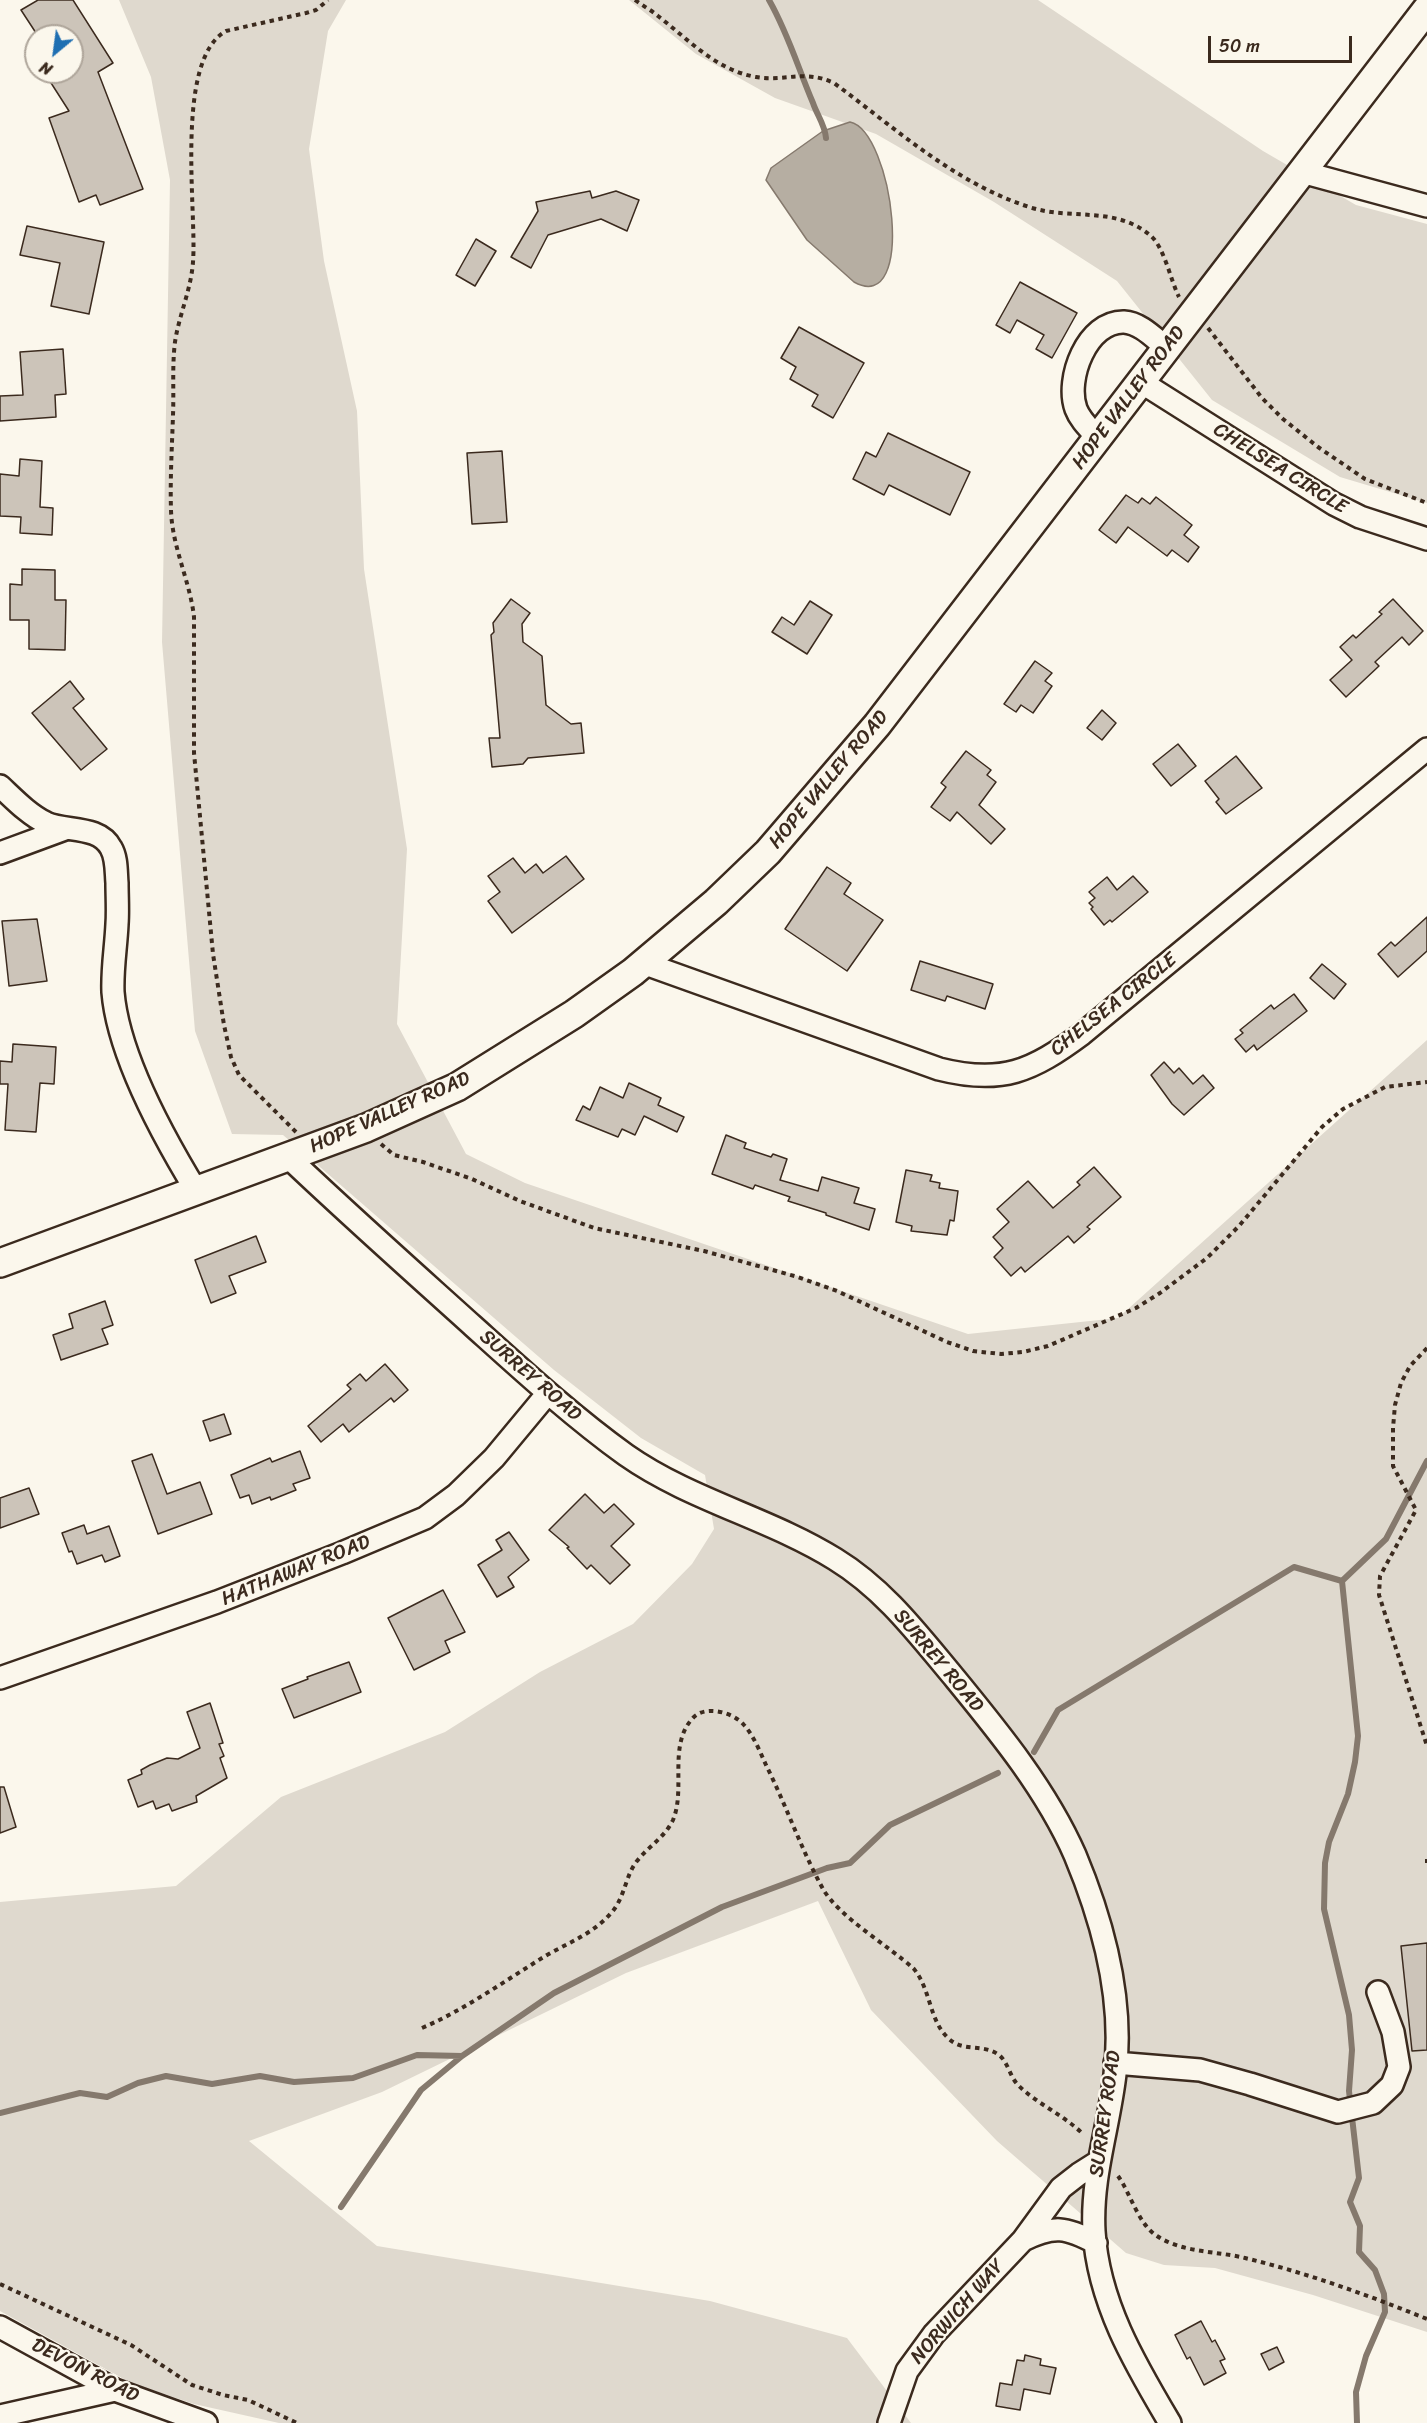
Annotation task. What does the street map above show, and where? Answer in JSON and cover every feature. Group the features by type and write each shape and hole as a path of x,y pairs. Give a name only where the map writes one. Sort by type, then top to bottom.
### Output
{"main road":[{"name":"HOPE VALLEY ROAD","path":"0,1263 196,1192 294,1147 366,1128 456,1087 574,1014 643,963 740,880 814,800 877,725 1427,9"}],"street":[{"path":"1302,172 1427,206"},
{"path":"1098,438 1080,417 1073,396 1072,385 1076,370 1080,357 1088,345 1098,333 1107,327 1125,322 1143,329 1167,348"},
{"name":"CHELSEA CIRCLE","path":"1141,382 1334,504 1360,518 1427,539"},
{"name":"CHELSEA CIRCLE","path":"643,963 939,1069 982,1077 1004,1075 1040,1062 1082,1034 1427,749"},
{"path":"0,786 30,813 46,823 100,836 111,847 116,863 118,921 113,969 116,1014 120,1032 144,1094 196,1192"},
{"path":"0,853 65,829"},
{"name":"SURREY ROAD","path":"294,1147 350,1216 574,1416 651,1471 781,1530 834,1558 876,1589 910,1624 1003,1740 1063,1830 1086,1884 1105,1944 1115,2014 1115,2063 1098,2162 1095,2198 1096,2243 1113,2316 1138,2369 1170,2423"},
{"name":"HATHAWAY ROAD","path":"0,1678 217,1602 425,1518 456,1495 494,1458 548,1393"},
{"path":"1115,2063 1200,2070 1338,2112 1373,2103 1392,2085 1399,2067 1393,2032 1378,1992"},
{"name":"NORWICH WAY","path":"889,2423 908,2371 934,2334 1023,2240 1061,2188 1098,2162"},
{"name":"NORWICH WAY","path":"1023,2240 1041,2231 1059,2228 1074,2232 1096,2243"},
{"name":"DEVON ROAD","path":"0,2327 115,2390 206,2423"},
{"path":"0,2416 115,2390"}],"path":[{"path":"294,1147 239,1075 231,1057 217,984 194,753 193,610 180,563 171,512 175,342 193,265 194,228 190,155 197,83 209,47 218,36 226,31 316,10 328,0"},
{"path":"635,0 658,15 706,55 734,72 760,78 808,75 834,83 927,153 958,173 997,193 1029,207 1053,213 1111,216 1128,222 1152,237 1161,248 1179,298"},
{"path":"1202,320 1263,398 1283,419 1318,447 1365,479 1427,503"},
{"path":"374,1137 394,1155 423,1162 472,1179 594,1228 704,1251 798,1277 837,1291 947,1342 974,1351 1001,1354 1048,1346 1136,1308 1160,1293 1207,1258 1239,1226 1322,1126 1343,1109 1385,1088 1427,1082"},
{"path":"1427,1348 1410,1366 1395,1405 1393,1467 1416,1510 1380,1576 1379,1595 1427,1746"},
{"path":"422,2028 460,2009 596,1928 609,1916 621,1899 636,1862 668,1830 674,1819 678,1806 682,1738 692,1718 715,1711 744,1724 769,1770 823,1889 840,1909 914,1969 921,1978 936,2019 947,2038 961,2048 990,2050 999,2055 1019,2086 1071,2121 1089,2140"},
{"path":"1117,2174 1144,2222 1158,2237 1190,2248 1243,2257 1273,2265 1378,2299 1427,2319"},
{"path":"0,2284 131,2345 192,2385 223,2396 248,2400 297,2423"}],"shaded area":[{"path":"119,0 346,0 328,31 309,149 324,261 357,411 364,569 407,849 397,1024 466,1154 525,1183 968,1334 1118,1318 1427,1040 1427,2332 1313,2295 1215,2268 1164,2265 1126,2253 997,2141 871,2010 818,1901 626,1973 382,2092 249,2141 377,2246 710,2301 847,2338 911,2423 279,2423 194,2404 131,2383 0,2311 0,1902 176,1886 281,1797 445,1732 540,1672 633,1624 692,1564 714,1529 705,1475 641,1438 554,1370 283,1135 232,1134 195,1031 162,642 170,180 151,77"},
{"path":"629,0 1038,0 1263,151 1356,205 1427,224 1427,503 1340,477 1212,400 1117,281 994,202 876,134 775,98 696,54"},
{"path":"850,122 865,133 878,156 887,186 892,218 892,249 886,273 874,286 854,282 807,240 766,180 771,168 823,131"}],"building":[{"path":"38,0 73,0 113,63 98,72 143,189 100,205 96,195 79,202 49,118 69,111 52,84 84,84 84,24 30,24 21,10"},
{"path":"590,191 592,198 616,191 639,200 627,231 601,219 548,235 531,268 511,257 538,211 536,202"},
{"path":"27,226 104,242 89,314 51,306 60,263 20,255"},
{"path":"476,239 496,251 475,286 456,275"},
{"path":"1020,282 1077,313 1052,358 1036,349 1044,335 1017,320 1010,333 996,325"},
{"path":"799,327 864,363 833,418 812,406 818,395 790,379 796,367 781,358"},
{"path":"63,349 66,394 55,395 56,417 0,421 0,396 23,395 20,352"},
{"path":"888,433 970,472 950,515 889,485 884,495 853,479 866,452 876,457"},
{"path":"502,451 507,522 472,524 467,453"},
{"path":"20,459 42,461 40,507 53,508 52,535 20,533 21,517 0,516 0,474 19,476"},
{"path":"1126,495 1138,503 1142,498 1150,504 1156,497 1192,525 1184,535 1199,547 1188,562 1172,550 1167,556 1128,527 1116,543 1099,530"},
{"path":"22,569 55,570 55,600 66,600 65,650 29,649 29,620 10,620 10,584 22,585"},
{"path":"511,599 530,613 522,624 523,642 542,656 546,705 571,724 581,723 584,753 528,758 523,764 492,767 489,738 500,738 491,635 494,632 493,623"},
{"path":"1393,599 1423,631 1409,645 1402,637 1375,662 1379,666 1346,697 1330,680 1352,660 1340,647 1353,635 1356,638 1382,614 1379,612"},
{"path":"810,601 832,615 807,654 772,632 782,617 794,625"},
{"path":"1035,661 1052,673 1045,681 1052,686 1033,713 1021,705 1016,712 1004,704"},
{"path":"70,681 84,699 73,708 107,749 81,770 32,713"},
{"path":"1102,710 1116,723 1102,740 1087,728"},
{"path":"1178,744 1196,766 1171,786 1153,764"},
{"path":"966,751 991,770 987,775 996,782 979,805 1005,829 991,844 957,812 950,821 931,807 946,787 941,783"},
{"path":"1236,756 1262,788 1226,814 1216,802 1219,799 1205,781"},
{"path":"566,856 584,879 512,933 488,901 500,892 488,876 513,858 525,873 536,864 543,873"},
{"path":"827,867 851,883 844,894 883,920 847,971 785,929"},
{"path":"1133,876 1148,892 1112,922 1110,920 1104,925 1091,909 1093,907 1089,903 1095,898 1089,892 1107,877 1117,890"},
{"path":"1427,917 1427,951 1398,977 1378,954 1391,942 1395,946"},
{"path":"37,919 47,981 9,986 2,921"},
{"path":"920,961 993,984 985,1009 947,996 945,1001 911,990"},
{"path":"1322,964 1346,984 1334,999 1310,978"},
{"path":"1294,994 1307,1011 1257,1050 1254,1045 1246,1052 1235,1039 1243,1033 1240,1030 1271,1005 1274,1009"},
{"path":"13,1044 56,1047 54,1084 40,1083 36,1132 5,1130 8,1084 0,1084 0,1061 12,1062"},
{"path":"1164,1062 1174,1073 1179,1068 1193,1084 1203,1075 1214,1088 1184,1115 1172,1104 1151,1075"},
{"path":"629,1083 661,1098 658,1105 684,1117 677,1132 644,1116 635,1135 622,1129 618,1137 576,1120 583,1106 590,1110 600,1087 623,1098"},
{"path":"726,1135 746,1143 744,1148 771,1157 773,1154 787,1159 780,1180 818,1191 822,1177 859,1188 854,1203 875,1209 869,1230 788,1201 790,1197 755,1185 753,1189 712,1174"},
{"path":"1094,1167 1121,1197 1087,1227 1090,1229 1074,1243 1068,1236 1025,1272 1021,1267 1011,1276 994,1257 1003,1248 993,1237 1009,1222 997,1209 1028,1181 1053,1208 1080,1185 1077,1182"},
{"path":"906,1170 932,1175 930,1181 940,1183 939,1188 958,1191 954,1221 950,1220 947,1235 911,1231 912,1226 896,1222"},
{"path":"256,1236 266,1262 229,1276 236,1293 211,1303 195,1260"},
{"path":"105,1301 113,1325 102,1329 108,1344 61,1360 53,1335 73,1328 69,1314"},
{"path":"385,1364 408,1390 394,1402 391,1398 349,1432 343,1424 321,1442 308,1426 351,1389 347,1385 360,1374 366,1381"},
{"path":"224,1414 231,1434 210,1441 203,1421"},
{"path":"300,1451 310,1478 293,1484 296,1490 271,1500 270,1497 252,1504 249,1495 240,1498 231,1475 270,1458 272,1462"},
{"path":"152,1454 167,1494 200,1482 212,1514 158,1534 132,1461"},
{"path":"29,1488 39,1514 0,1528 0,1498"},
{"path":"585,1494 604,1513 614,1504 634,1524 611,1546 630,1565 610,1584 591,1565 587,1569 567,1548 569,1547 549,1530"},
{"path":"84,1525 87,1534 109,1526 120,1556 105,1562 102,1555 77,1564 72,1551 69,1552 62,1533"},
{"path":"509,1532 529,1560 508,1577 514,1587 497,1597 478,1565 502,1550 496,1540"},
{"path":"443,1590 465,1632 445,1641 450,1652 414,1670 388,1618"},
{"path":"349,1662 361,1692 294,1718 282,1689"},
{"path":"210,1703 223,1743 219,1744 224,1756 220,1758 227,1778 196,1796 197,1802 172,1811 169,1804 156,1809 153,1801 138,1807 128,1780 142,1774 141,1770 150,1765 167,1758 178,1759 200,1748 187,1712"},
{"path":"0,1787 4,1787 16,1827 0,1833"},
{"path":"1427,1943 1427,2050 1412,2051 1401,1946"},
{"path":"1201,2321 1212,2342 1215,2340 1225,2359 1220,2361 1226,2373 1204,2385 1190,2357 1187,2359 1175,2335"},
{"path":"1277,2347 1284,2362 1269,2370 1261,2354"},
{"path":"1025,2355 1041,2359 1040,2365 1056,2368 1050,2394 1024,2389 1020,2410 996,2406 1000,2383 1012,2385 1017,2360 1024,2361"}],"waterway":[{"path":"769,0 823,124 826,138"},
{"path":"1342,1581 1386,1539 1427,1461"},
{"path":"1034,1752 1058,1710 1294,1567 1342,1581"},
{"path":"1342,1581 1358,1736 1348,1794 1329,1842 1325,1863 1324,1909 1349,2015 1352,2050 1349,2091 1359,2178 1350,2202 1360,2226 1359,2252 1375,2270 1384,2294 1385,2312 1366,2356 1356,2392 1357,2423"},
{"path":"341,2207 421,2090 462,2056 554,1993 722,1907 827,1868 850,1863 890,1825 998,1773"},
{"path":"0,2113 80,2093 107,2097 138,2083 166,2076 212,2084 260,2076 294,2082 353,2078 417,2055 462,2056"}]}
